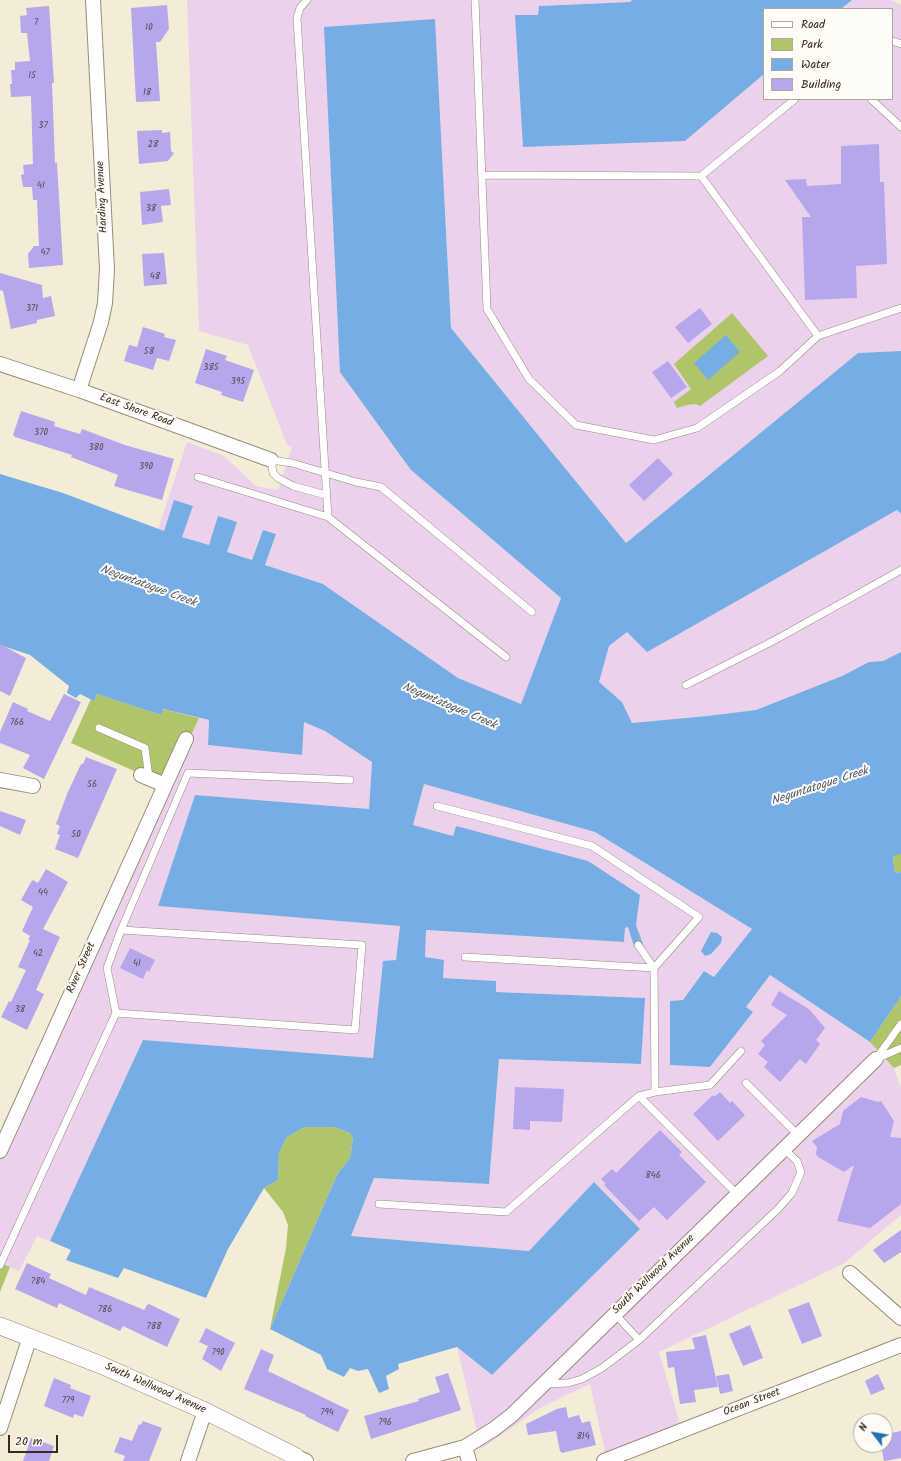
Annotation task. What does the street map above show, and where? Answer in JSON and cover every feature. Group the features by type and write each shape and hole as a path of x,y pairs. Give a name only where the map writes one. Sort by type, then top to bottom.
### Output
{"street":[{"name":"Harding Avenue","path":"80,390 101,322 105,303 107,269 93,0"},
{"name":"East Shore Road","path":"0,364 80,390 271,460"},
{"name":"River Street","path":"0,1151 186,739"},
{"path":"145,777 165,785"},
{"path":"0,780 33,786"},
{"name":"South Wellwood Avenue","path":"414,1461 464,1447 494,1429 512,1415 876,1058"},
{"path":"850,1273 901,1318"},
{"name":"South Wellwood Avenue","path":"0,1326 101,1365 205,1411 299,1459"},
{"path":"0,1428 30,1337"},
{"name":"Ocean Street","path":"604,1461 901,1345"},
{"path":"188,1461 205,1411"},
{"path":"464,1447 469,1461"}],"lane":[{"path":"304,0 297,18 324,473 328,517"},
{"path":"475,0 487,310 529,379 576,424 654,440 697,428 780,371 818,336 901,308"},
{"path":"482,175 701,176 794,100"},
{"path":"872,100 901,127"},
{"path":"701,176 818,336"},
{"path":"326,495 293,486 278,478 273,473 271,460 381,487 532,612"},
{"path":"198,477 328,517 506,657"},
{"path":"686,685 775,640 901,570"},
{"path":"99,728 145,748 145,777"},
{"path":"0,1266 116,1013 107,968 121,930 188,773 350,780"},
{"path":"437,806 592,846 699,917 654,968"},
{"path":"116,1013 355,1030 362,945 121,930"},
{"path":"638,944 654,968 655,1092"},
{"path":"465,957 654,968"},
{"path":"876,1058 901,1024"},
{"path":"876,1058 901,1048"},
{"path":"379,1204 506,1212 639,1096 655,1092 710,1085 741,1051"},
{"path":"746,1083 798,1135"},
{"path":"639,1096 737,1194"},
{"path":"544,1384 558,1384 582,1379 602,1368 639,1340 778,1209 792,1193 801,1172 797,1161 784,1149"},
{"path":"614,1314 639,1340"}],"shaded area":[{"path":"187,0 632,0 630,2 539,6 538,15 685,141 763,75 763,100 893,100 893,8 842,8 852,0 891,0 901,5 901,351 858,353 626,543 451,328 435,20 411,470 561,598 521,705 458,678 323,584 265,565 276,534 263,530 252,560 227,552 237,522 209,545 182,537 193,506 174,501 164,531 158,529 187,442 224,456 256,486 278,490 292,447 287,445 248,345 199,331"},
{"path":"898,510 901,514 901,652 883,661 869,662 842,676 756,710 707,716 632,723 622,702 599,682 609,646 627,632"},
{"path":"199,718 209,720 208,745 302,755 304,722 325,731 372,762 369,809 195,795 158,906 400,926 396,961 383,961 373,1058 143,1040 50,1241 37,1236 19,1271 0,1263 0,1158"},
{"path":"424,784 595,832 752,929 714,977 704,971 683,1000 670,1065 710,1067 753,1012 746,1007 770,975 870,1042 901,996 901,1065 894,1068 901,1089 901,1215 843,1264 659,1352 683,1434 607,1461 590,1384 540,1408 481,1449 457,1347 492,1375 640,1229 594,1182 529,1251 351,1236 374,1178 489,1184 499,1059 641,1064 644,998 495,992 496,981 443,978 424,957 426,930 624,942 625,928 628,927 634,947 643,944 636,925 640,895 456,826 453,836 413,825"}],"green space":[{"path":"732,313 768,356 700,406 695,404 677,408 674,402 691,389 674,364"},
{"path":"97,694 161,715 162,709 199,718 168,786 71,743 91,699 94,700"},
{"path":"901,854 901,872 895,873 893,855"},
{"path":"901,996 901,1065 894,1068 870,1042"},
{"path":"305,1127 334,1127 350,1133 353,1139 350,1158 338,1173 270,1329 286,1248 288,1225 283,1212 264,1188 278,1180 279,1153 287,1137"},
{"path":"0,1263 10,1267 0,1292"}],"water":[{"path":"632,0 852,0 842,8 763,8 763,75 685,141 523,147 515,15 538,15 539,6 630,2"},
{"name":"Neguntatogue Creek","path":"435,19 451,328 626,543 858,353 901,351 901,514 897,510 647,652 627,632 609,646 599,682 622,702 632,723 707,716 756,710 842,676 869,662 883,661 901,652 901,854 893,856 895,873 901,872 901,996 870,1042 770,975 746,1007 753,1012 710,1067 670,1065 670,1001 683,1000 704,971 714,977 752,929 595,832 424,784 413,825 453,836 456,826 588,861 640,895 636,925 643,944 634,947 628,927 625,928 624,942 426,930 425,957 444,960 443,978 496,981 496,992 645,998 641,1064 499,1059 489,1184 374,1178 351,1236 529,1251 594,1182 640,1229 492,1375 457,1347 398,1364 399,1369 386,1376 389,1389 379,1393 368,1369 358,1371 350,1368 344,1377 327,1369 321,1355 270,1329 338,1173 350,1158 353,1139 350,1133 334,1127 305,1127 287,1137 279,1153 278,1180 264,1188 228,1249 206,1298 124,1268 118,1278 66,1260 71,1250 50,1241 143,1040 373,1058 383,961 396,960 400,926 158,906 195,795 369,809 372,762 325,731 304,722 302,755 208,745 209,720 163,709 161,715 97,694 94,701 80,694 76,698 67,693 69,686 30,655 0,645 0,474 63,493 164,531 174,500 193,506 182,537 209,545 218,516 237,522 227,552 252,560 263,530 276,534 265,565 323,584 458,678 521,704 561,598 411,470 340,372 324,27"},
{"path":"726,335 740,352 708,380 694,363"},
{"path":"711,932 717,933 722,937 721,943 711,954 705,956 701,951"}],"building":[{"path":"167,5 169,29 160,42 156,42 160,101 136,102 131,8"},
{"path":"49,6 54,83 52,83 55,163 57,163 63,265 29,268 28,254 34,246 39,246 37,200 33,200 32,187 23,187 21,175 24,174 23,165 33,164 31,96 11,97 11,70 15,70 15,62 30,61 27,33 21,33 20,16 27,15 26,8"},
{"path":"162,130 162,133 170,132 171,151 174,153 168,161 139,164 137,131"},
{"path":"879,144 880,182 884,182 887,264 856,266 857,298 805,300 802,217 811,217 785,180 806,179 807,186 841,184 841,146"},
{"path":"169,189 171,205 161,206 163,222 142,225 140,192"},
{"path":"164,253 167,284 144,286 142,254"},
{"path":"0,273 42,285 43,298 51,296 55,316 37,320 37,323 11,329 3,291 0,290"},
{"path":"700,308 712,324 688,343 675,327"},
{"path":"143,327 165,334 164,337 176,340 169,361 157,358 153,370 124,361 129,345 137,347"},
{"path":"206,349 227,356 225,360 254,370 243,402 221,395 222,392 195,383"},
{"path":"668,361 687,387 671,398 652,372"},
{"path":"21,411 55,422 54,426 80,434 82,429 125,445 174,459 162,500 114,486 118,475 71,457 72,455 15,437 13,435"},
{"path":"658,458 673,474 644,501 629,485"},
{"path":"0,644 26,658 10,696 0,691"},
{"path":"64,694 81,702 44,779 23,768 30,755 0,743 0,732 13,702 28,709 27,711 50,721"},
{"path":"86,757 117,769 78,858 55,849 60,835 57,834 60,826 56,824 67,794 81,764 83,764"},
{"path":"0,811 26,820 20,835 0,826"},
{"path":"46,869 68,882 43,929 60,937 36,990 44,994 27,1030 1,1017 9,1001 11,1002 26,970 18,967 30,940 28,940 30,936 22,931 33,907 21,900 31,882 33,880 38,883"},
{"path":"130,948 155,960 149,972 147,970 143,979 120,968"},
{"path":"779,991 809,1009 825,1028 816,1040 820,1044 806,1064 800,1059 780,1082 764,1067 768,1062 758,1054 765,1045 761,1041 787,1015 771,1005"},
{"path":"515,1087 564,1089 562,1122 530,1121 530,1130 513,1129"},
{"path":"720,1092 730,1103 732,1101 745,1115 718,1141 693,1114 713,1095 714,1097"},
{"path":"861,1097 878,1102 881,1101 894,1121 890,1137 901,1138 901,1204 870,1228 837,1221 854,1165 844,1172 818,1157 816,1154 817,1147 812,1141 840,1124 843,1111"},
{"path":"660,1130 682,1152 679,1155 706,1182 667,1220 654,1207 639,1221 604,1185 606,1184 601,1179 612,1169 616,1173"},
{"path":"901,1230 901,1252 884,1263 873,1250"},
{"path":"27,1263 51,1274 49,1278 86,1295 89,1287 144,1310 149,1304 180,1319 167,1347 123,1326 120,1331 59,1303 57,1308 15,1289"},
{"path":"809,1302 822,1336 802,1344 788,1310"},
{"path":"750,1325 763,1358 743,1366 729,1334"},
{"path":"206,1328 235,1343 221,1371 202,1359 208,1346 199,1342"},
{"path":"706,1335 718,1387 694,1390 696,1402 680,1404 674,1367 668,1368 666,1352 695,1349 692,1338"},
{"path":"261,1349 274,1355 268,1371 349,1410 338,1432 305,1416 306,1415 244,1389"},
{"path":"448,1373 461,1410 371,1439 364,1416 419,1401 418,1399 440,1392 435,1377"},
{"path":"729,1374 733,1391 720,1394 716,1376"},
{"path":"878,1374 885,1389 871,1395 865,1381"},
{"path":"54,1378 71,1385 70,1388 91,1396 83,1417 74,1414 73,1418 44,1406"},
{"path":"566,1407 568,1418 579,1415 582,1423 590,1421 596,1445 562,1453 560,1451 556,1431 528,1435 526,1424 557,1409"},
{"path":"143,1421 162,1428 149,1461 123,1461 125,1456 114,1452 120,1437 132,1441 139,1424 141,1425"},
{"path":"901,1431 901,1458 884,1461 882,1453 893,1453 893,1432"},
{"path":"31,1438 54,1446 49,1461 23,1461"}]}
